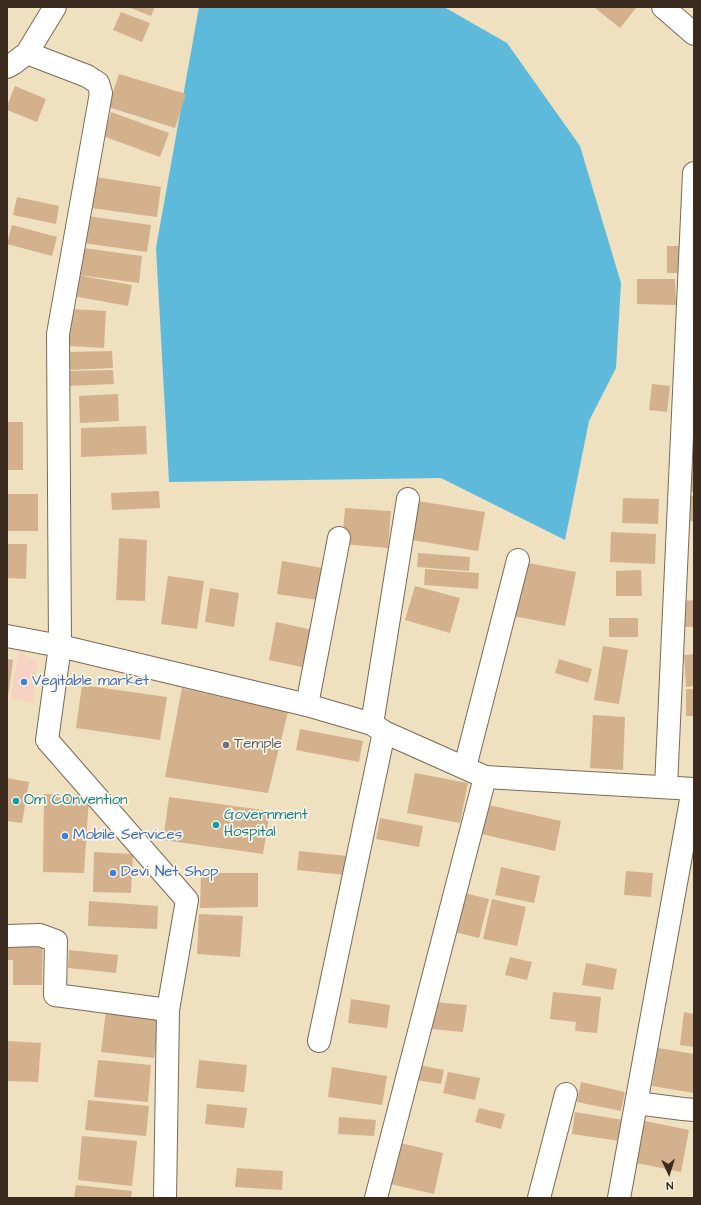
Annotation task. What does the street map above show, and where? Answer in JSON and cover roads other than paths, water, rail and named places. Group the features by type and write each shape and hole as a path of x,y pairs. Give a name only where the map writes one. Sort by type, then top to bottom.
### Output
{"street":[{"path":"7,67 27,53 55,7"},
{"path":"663,7 694,34"},
{"path":"27,53 87,76 98,83 101,93 58,334 60,646 47,740 187,900 168,1010 165,1198"},
{"path":"666,787 694,173"},
{"path":"319,1041 378,728 408,499"},
{"path":"307,705 339,538"},
{"path":"465,767 518,560"},
{"path":"7,636 60,646 307,705 378,728 465,767 485,778 694,789 619,1198"},
{"path":"376,1198 485,778"},
{"path":"7,936 40,935 56,941 55,995 168,1010"},
{"path":"539,1198 566,1094"},
{"path":"636,1103 683,1110 694,1110"}],"water":[{"path":"199,7 444,7 507,43 580,146 621,283 616,368 589,421 565,540 441,478 169,482 156,248"}],"place":[{"name":"Vegitable market","path":"24,682"},
{"name":"Temple","path":"226,745"},
{"name":"Om COnvention","path":"16,801"},
{"name":"Government Hospital","path":"216,825"},
{"name":"Mobile Services","path":"65,836"},
{"name":"Devi Net Shop","path":"113,873"}]}
